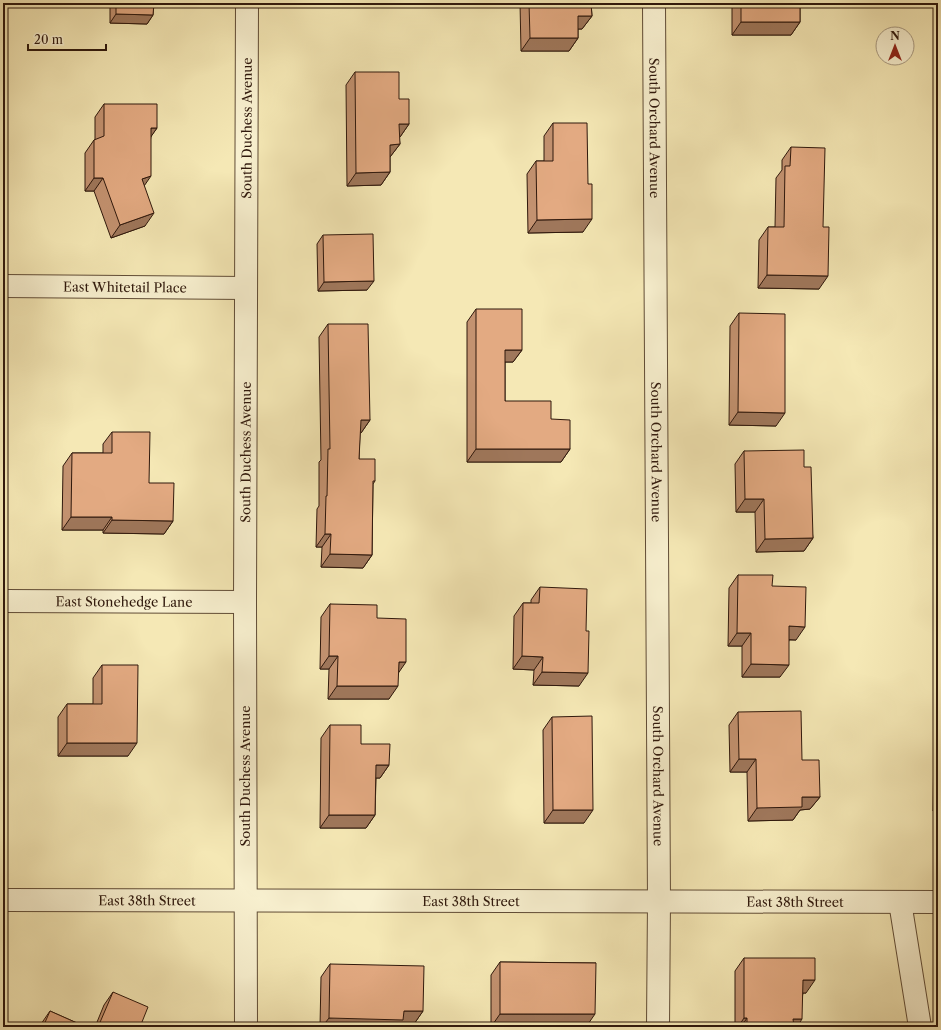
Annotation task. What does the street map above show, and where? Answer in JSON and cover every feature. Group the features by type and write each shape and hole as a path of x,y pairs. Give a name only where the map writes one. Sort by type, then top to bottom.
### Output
{"street":[{"name":"South Duchess Avenue","path":"246,1027 245,602 247,3"},
{"name":"South Orchard Avenue","path":"654,3 659,901 658,1027"},
{"name":"East Whitetail Place","path":"3,286 246,288"},
{"name":"East Stonehedge Lane","path":"3,601 245,602"},
{"name":"East 38th Street","path":"3,900 938,902"},
{"path":"900,902 920,1027"}],"building":[{"path":"116,3 154,3 153,15 116,14"},
{"path":"529,3 591,3 592,16 578,16 578,38 530,38"},
{"path":"741,3 800,3 800,22 741,22"},
{"path":"355,72 399,72 399,99 409,99 409,124 399,124 400,144 390,145 390,172 356,173"},
{"path":"104,104 157,104 157,128 151,128 151,176 142,179 154,213 120,225 103,178 94,178 94,140 104,136"},
{"path":"553,123 587,123 588,184 592,184 592,219 537,220 536,161 553,161"},
{"path":"791,147 825,148 823,227 829,227 828,276 767,275 768,227 784,227 785,166 790,166"},
{"path":"373,234 374,281 324,282 323,235"},
{"path":"476,309 522,309 522,350 505,350 505,401 551,401 551,419 570,420 570,449 476,449"},
{"path":"739,313 785,314 785,413 738,412"},
{"path":"328,324 368,324 370,420 361,420 359,459 375,459 375,481 373,481 372,555 330,554 331,534 325,534 328,449 330,449"},
{"path":"112,432 150,432 149,483 174,483 173,521 112,520 112,517 71,517 72,453 112,453"},
{"path":"804,450 804,467 811,467 813,538 765,539 764,499 745,499 744,451"},
{"path":"738,575 773,575 772,586 806,587 805,627 789,626 789,665 751,664 751,633 737,633"},
{"path":"540,587 587,589 586,631 589,631 588,673 542,672 543,657 522,656 523,603 539,603"},
{"path":"330,604 377,605 377,618 406,619 406,662 399,662 398,686 337,686 338,656 329,656"},
{"path":"102,665 138,665 137,743 67,743 67,704 102,704"},
{"path":"801,711 802,760 819,760 820,797 802,797 802,807 757,808 756,759 739,759 738,712"},
{"path":"592,716 593,810 553,810 552,717"},
{"path":"330,725 361,725 361,744 390,744 389,765 376,765 375,815 329,815"},
{"path":"744,958 815,958 815,980 803,980 802,1019 793,1019 794,1027 747,1027 747,1018 744,1018"},
{"path":"500,962 596,963 595,1014 500,1014"},
{"path":"330,964 424,966 423,1011 404,1011 403,1020 329,1018"},
{"path":"113,992 148,1007 140,1027 98,1027"},
{"path":"50,1011 86,1027 43,1027"}]}
